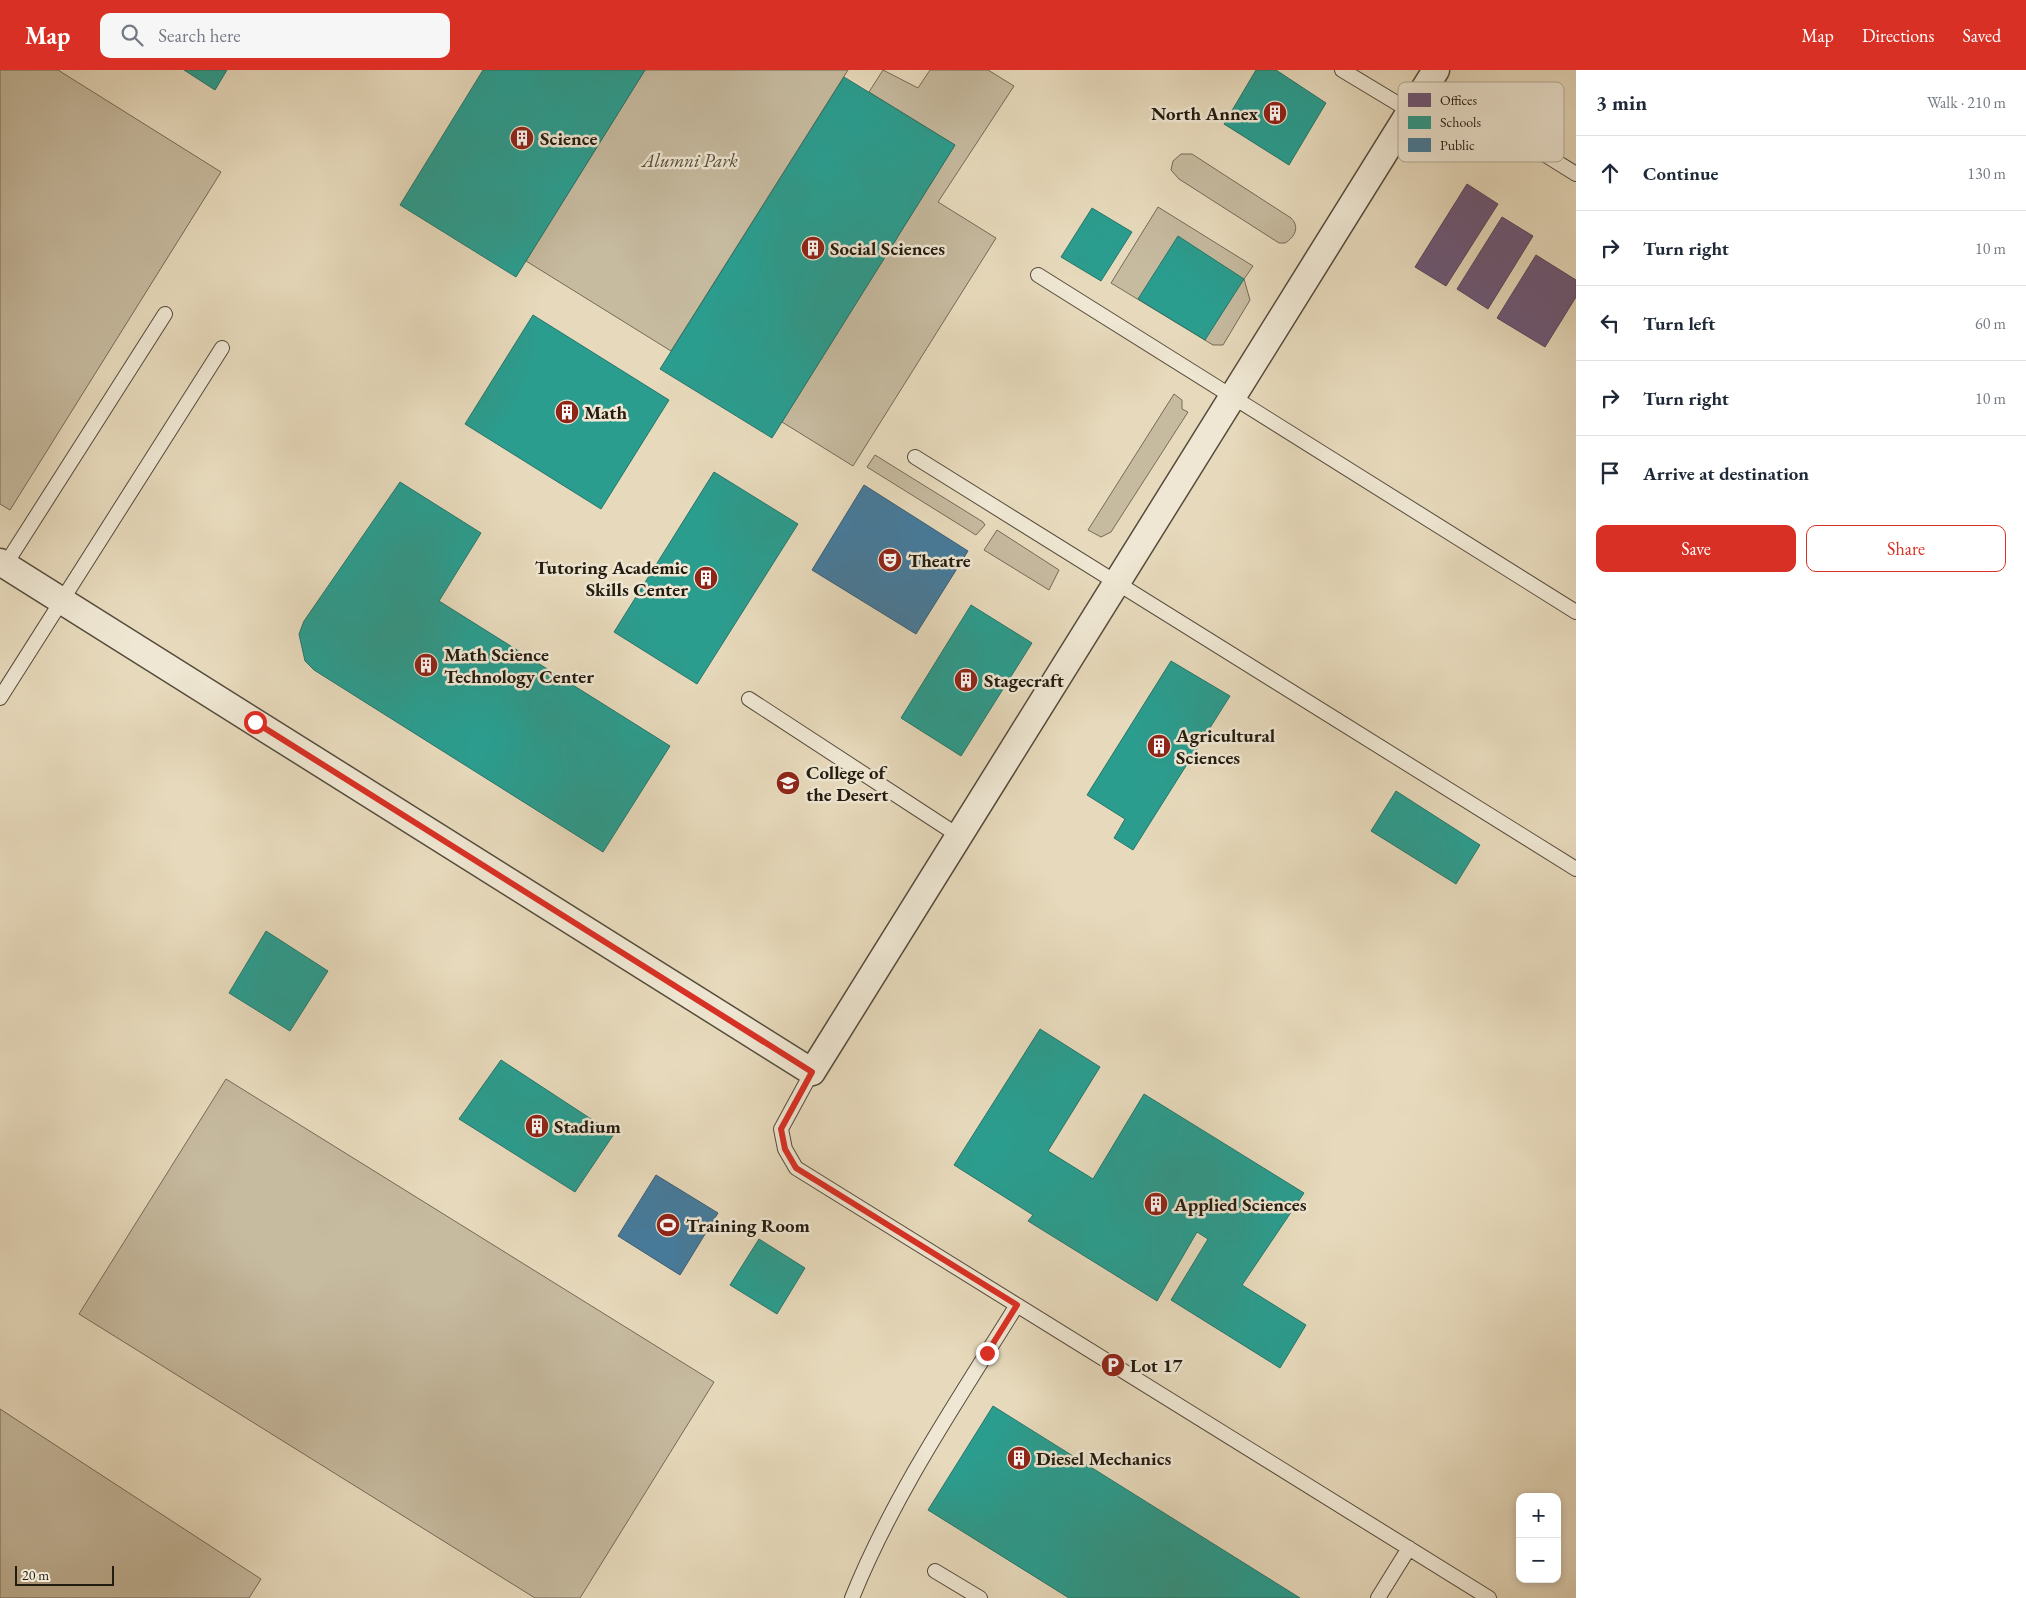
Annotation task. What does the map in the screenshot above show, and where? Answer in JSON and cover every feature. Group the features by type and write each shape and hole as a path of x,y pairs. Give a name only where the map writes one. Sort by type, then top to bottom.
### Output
{"street":[{"path":"2,567 61,601 812,1072 1398,130"}],"lane":[{"path":"1342,70 1398,104"},
{"path":"1558,162 1576,174"},
{"path":"1038,275 1576,612"},
{"path":"2,567 165,314"},
{"path":"0,698 222,348"},
{"path":"916,456 1576,869"},
{"path":"749,699 958,836"},
{"path":"812,1072 781,1129 785,1149 796,1168 1489,1598"},
{"path":"852,1598 870,1552 913,1474 1017,1305"},
{"path":"1378,1598 1409,1548"},
{"path":"936,1570 980,1598"}],"green space":[{"path":"0,70 58,70 221,172 10,510 0,504"},
{"name":"Alumni Park","path":"645,70 848,70 671,351 526,261"},
{"path":"883,70 918,88 930,70 988,70 1014,86 938,202 996,238 853,466 782,422 955,145 869,92"},
{"path":"1181,154 1192,154 1291,218 1296,228 1294,235 1285,243 1279,243 1179,179 1171,170 1173,161"},
{"path":"1158,207 1253,266 1244,279 1250,300 1223,345 1213,345 1111,283"},
{"path":"1174,394 1182,400 1182,409 1188,412 1111,532 1101,537 1088,530"},
{"path":"875,455 985,525 976,535 867,467"},
{"path":"997,530 1059,570 1049,590 984,550"},
{"path":"226,1079 714,1382 580,1598 535,1598 79,1314"},
{"path":"0,1409 261,1579 249,1598 0,1598"}],"building: Offices":[{"path":"1467,184 1498,204 1446,286 1415,267"},
{"path":"1502,217 1533,236 1488,309 1457,289"},
{"path":"1536,255 1576,280 1576,297 1545,347 1497,318"}],"building: Schools":[{"path":"184,70 227,70 215,90"},
{"name":"Science","path":"483,70 645,70 516,277 400,205"},
{"name":"North Annex","path":"1256,70 1276,70 1326,103 1289,165 1224,124"},
{"name":"Social Sciences","path":"844,77 955,145 772,438 660,369"},
{"path":"1092,208 1132,232 1101,281 1061,257"},
{"path":"1178,236 1244,279 1205,340 1138,299"},
{"name":"Math","path":"533,315 669,400 601,509 465,424"},
{"name":"Tutoring Academic Skills Center","path":"714,472 798,524 697,684 614,632"},
{"name":"Math Science Technology Center","path":"400,482 481,533 439,601 670,746 603,852 314,670 305,661 299,634 304,621"},
{"name":"Stagecraft","path":"971,605 1032,643 961,756 901,718"},
{"name":"Agricultural Sciences","path":"1171,661 1230,696 1133,850 1114,838 1125,819 1087,795"},
{"path":"1396,791 1480,845 1456,884 1371,831"},
{"path":"266,931 328,971 290,1031 229,993"},
{"name":"Applied Sciences","path":"1040,1029 1100,1067 1048,1151 1093,1179 1144,1094 1304,1193 1242,1285 1306,1325 1280,1368 1171,1300 1208,1239 1197,1232 1157,1301 1028,1221 1033,1215 954,1165"},
{"name":"Stadium","path":"501,1060 614,1134 575,1192 459,1119"},
{"path":"759,1239 805,1268 777,1314 730,1285"},
{"name":"Diesel Mechanics","path":"993,1406 1300,1598 1069,1598 928,1510"}],"building: Public":[{"name":"Theatre","path":"864,485 968,551 916,634 812,570"},
{"name":"Training Room","path":"656,1175 718,1213 680,1275 618,1236"}],"place":[{"name":"North Annex","path":"1275,113"},
{"name":"Science","path":"522,138"},
{"name":"Social Sciences","path":"813,248"},
{"name":"Math","path":"567,412"},
{"name":"Theatre","path":"890,560"},
{"name":"Tutoring Academic Skills Center","path":"706,578"},
{"name":"Math Science Technology Center","path":"426,665"},
{"name":"Stagecraft","path":"966,680"},
{"name":"Agricultural Sciences","path":"1159,746"},
{"name":"College of the Desert","path":"788,783"},
{"name":"Stadium","path":"537,1126"},
{"name":"Applied Sciences","path":"1156,1204"},
{"name":"Training Room","path":"668,1225"},
{"name":"Lot 17","path":"1113,1365"},
{"name":"Diesel Mechanics","path":"1019,1458"}],"route":[{"path":"255,722 812,1072 781,1129 785,1149 796,1168 1017,1305 987,1353"}]}
